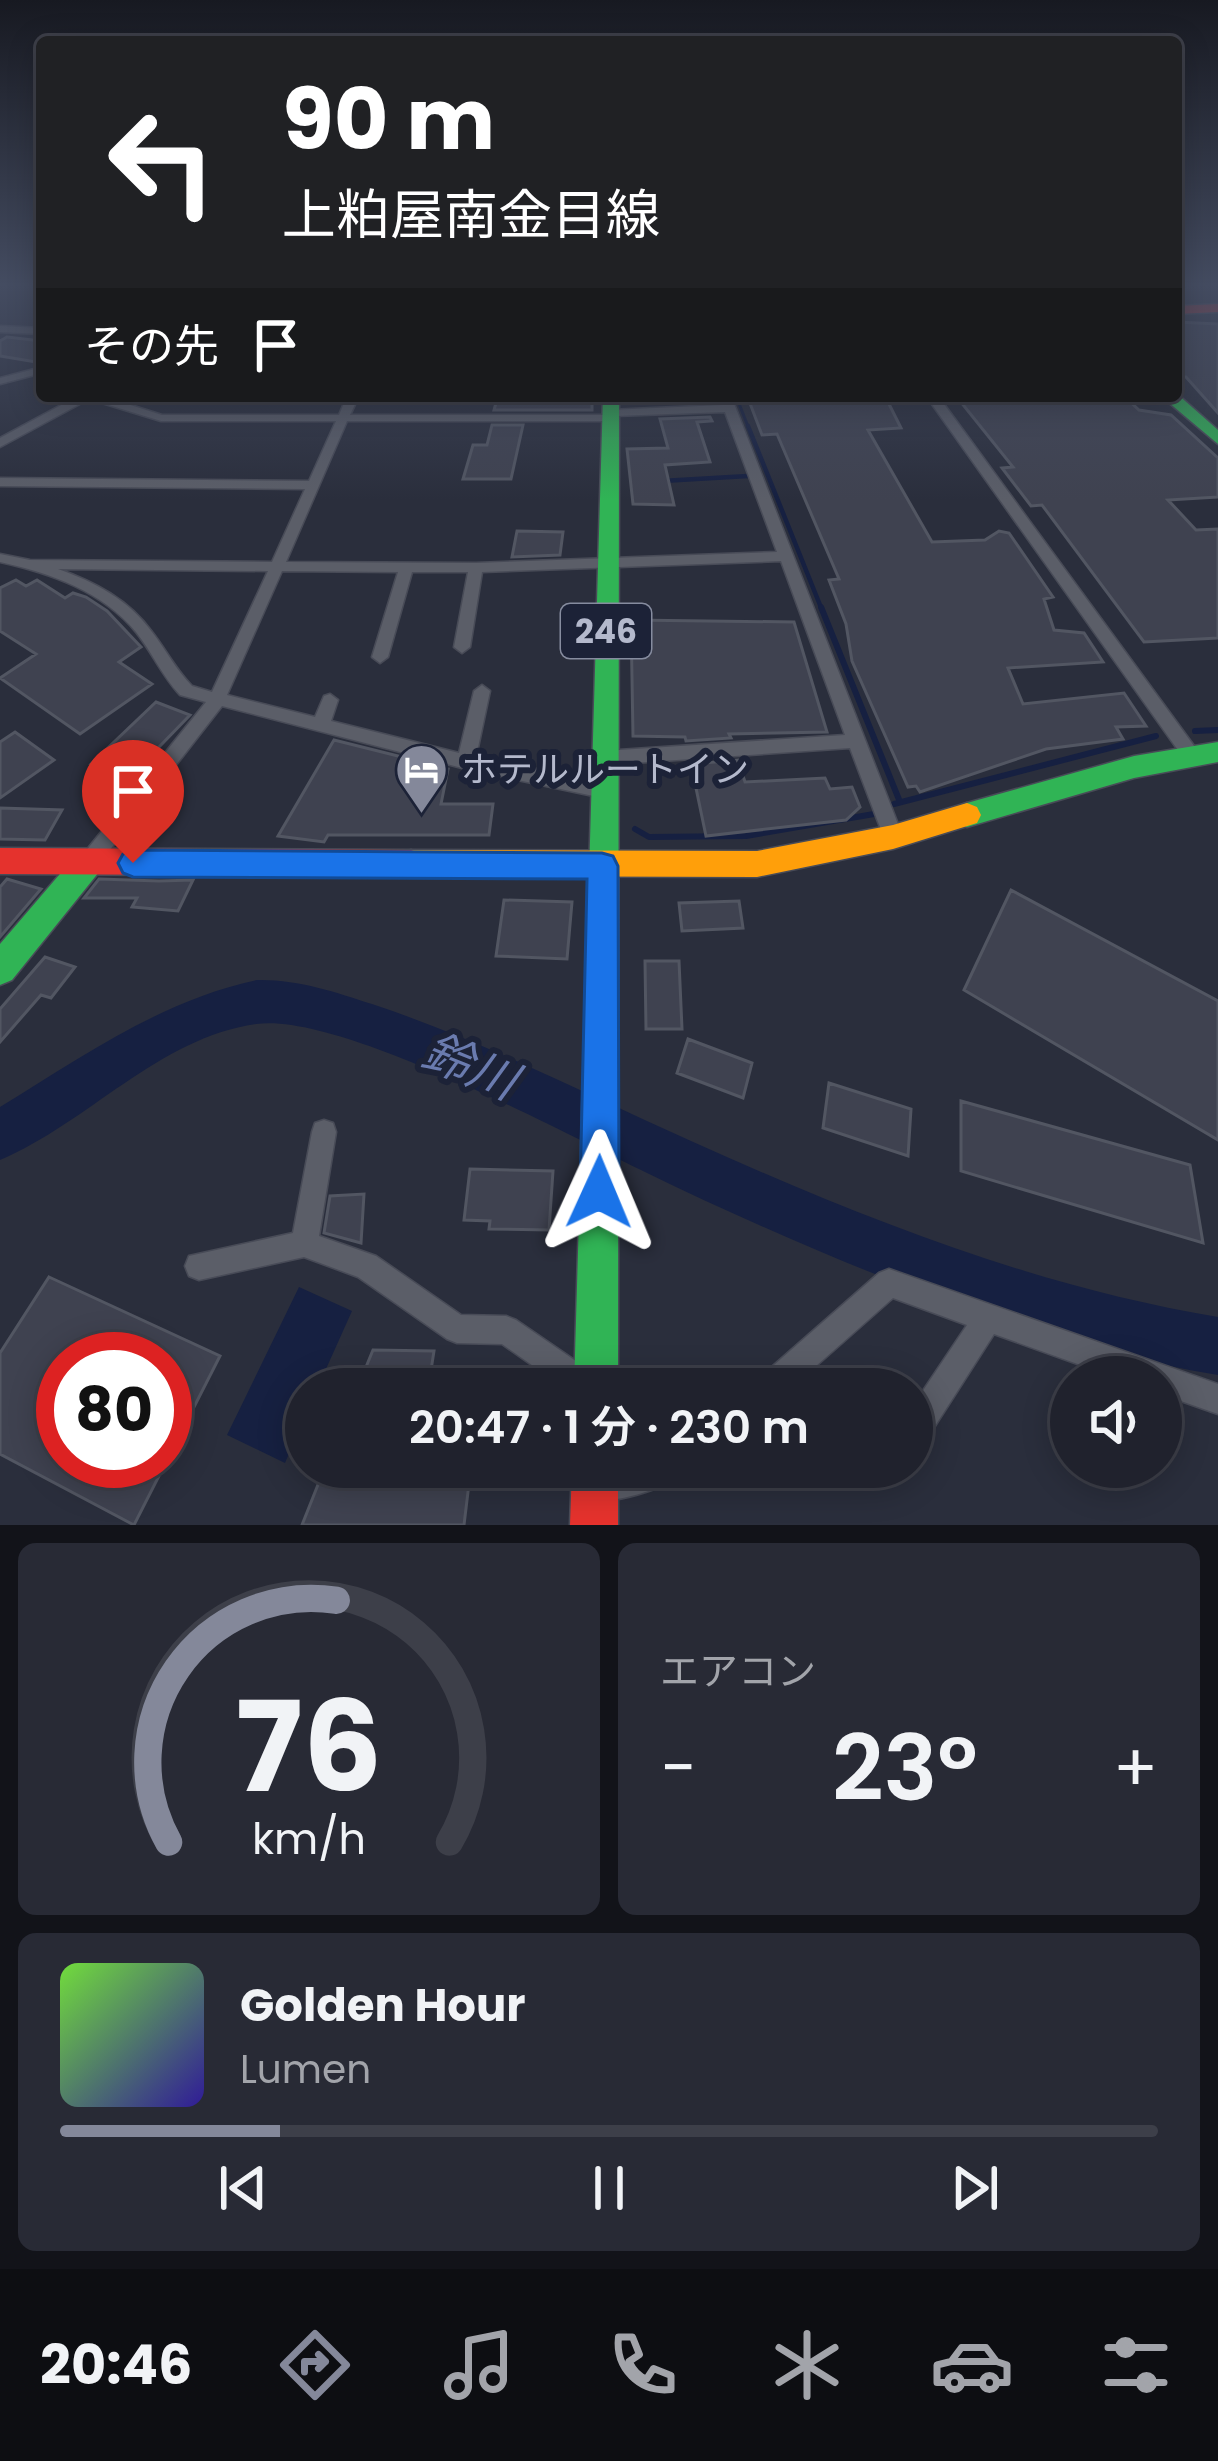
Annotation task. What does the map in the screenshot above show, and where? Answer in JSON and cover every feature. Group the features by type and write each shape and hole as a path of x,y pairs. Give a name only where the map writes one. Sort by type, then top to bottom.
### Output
{"main road":[{"path":"1175,402 1218,439"},
{"name":"246","path":"595,1368 610,409"},
{"path":"0,861 757,863 893,837 1134,767 1205,754"},
{"path":"0,969 88,863"},
{"path":"594,1525 595,1488"}],"street":[{"path":"0,381 36,372"},
{"path":"0,443 77,402"},
{"path":"108,402 161,418 344,418 727,402 893,837"},
{"path":"88,863 217,700 351,402"},
{"path":"937,402 1205,754"},
{"path":"0,482 314,485"},
{"path":"0,558 34,564 476,568 788,556"},
{"path":"34,564 118,604 146,633 164,669 186,691 466,762 603,790"},
{"path":"380,657 406,568"},
{"path":"461,647 476,568"},
{"path":"466,762 482,691"},
{"path":"320,727 330,700"},
{"path":"604,758 856,740"},
{"path":"304,1244 324,1132"},
{"path":"199,1266 304,1244 366,1266 457,1329 506,1330 563,1368"},
{"path":"792,1368 889,1283 1096,1356"},
{"path":"933,1402 988,1318"},
{"path":"1182,1386 1218,1399"}],"water":[{"path":"299,1287 352,1311 326,1368 285,1368 285,1463 227,1435"}],"building":[{"path":"1182,358 1218,358 1218,413 1182,377"},
{"path":"496,402 592,402 592,410 494,410"},
{"path":"750,402 888,402 901,428 868,430 932,542 985,540 999,531 1009,533 1053,597 1044,599 1054,630 1084,633 1103,662 1008,668 1023,704 1124,693 1146,726 1116,727 1123,739 1046,749 920,792 916,786 908,787 852,661 846,624 829,580 839,579 777,434 762,435"},
{"path":"961,402 1130,402 1139,410 1171,415 1218,458 1218,497 1168,500 1196,530 1218,529 1218,638 1144,642 1042,505 1031,506 1002,468 1013,467"},
{"path":"710,417 712,421 697,422 710,462 665,465 674,505 633,504 627,449 668,448 660,419"},
{"path":"492,425 523,425 511,479 463,479 473,445 487,445"},
{"path":"517,531 563,532 560,555 512,557"},
{"path":"16,580 26,586 37,580 65,598 73,593 86,597 107,611 141,647 119,662 152,684 80,734 0,678 36,654 0,631 0,588"},
{"path":"631,620 794,622 827,732 729,734 731,738 686,741 685,737 633,736"},
{"path":"156,702 190,715 128,779 91,764"},
{"path":"15,732 54,760 0,798 0,742"},
{"path":"334,740 418,761 415,766 448,769 441,804 493,804 489,835 328,835 324,842 278,836"},
{"path":"738,760 745,782 825,778 830,789 852,787 860,807 846,820 706,836 691,764"},
{"path":"0,808 62,810 45,840 0,839"},
{"path":"7,879 41,889 0,937 0,887"},
{"path":"99,879 193,880 178,911 132,907 137,898 84,898"},
{"path":"1011,890 1218,1001 1218,1140 964,990"},
{"path":"504,900 572,902 567,959 496,956"},
{"path":"739,901 743,928 682,931 679,903"},
{"path":"45,957 75,967 51,998 41,995 0,1042 0,1009"},
{"path":"645,961 679,961 682,1029 646,1029"},
{"path":"688,1039 752,1063 743,1098 677,1073"},
{"path":"829,1083 911,1109 908,1156 823,1128"},
{"path":"961,1101 1190,1165 1203,1243 961,1171"},
{"path":"470,1169 553,1171 549,1230 489,1229 490,1221 464,1220"},
{"path":"364,1194 361,1243 324,1233 330,1196"},
{"path":"49,1277 168,1332 36,1332 36,1473 0,1454 0,1353"},
{"path":"192,1343 220,1356 192,1411"},
{"path":"373,1350 434,1351 431,1368 366,1368"},
{"path":"64,1488 153,1488 134,1525"},
{"path":"317,1488 468,1488 464,1525 302,1525"}],"waterway":[{"path":"738,402 749,429"},
{"path":"748,426 822,610"},
{"path":"662,481 748,476"},
{"path":"821,607 900,802"},
{"path":"1195,731 1218,730"},
{"path":"894,804 1156,736"},
{"path":"635,829 649,837 746,836 874,814"},
{"name":"鈴川","path":"0,1135 125,1056 194,1021 257,1002 294,1004 446,1054 773,1204 959,1280 1087,1320 1218,1346"}],"traffic: fast":[{"path":"596,1368 611,402"},
{"path":"1176,402 1218,439"},
{"path":"967,815 1134,767 1218,752"},
{"path":"0,969 88,863"}],"traffic: slow":[{"path":"411,863 757,864 893,837 967,815"}],"traffic: jam":[{"path":"0,861 411,863"},
{"path":"594,1525 595,1488"}],"place":[{"name":"ホテルルートイン","path":"422,815"}],"route":[{"path":"133,863 602,866 599,1192"}]}
